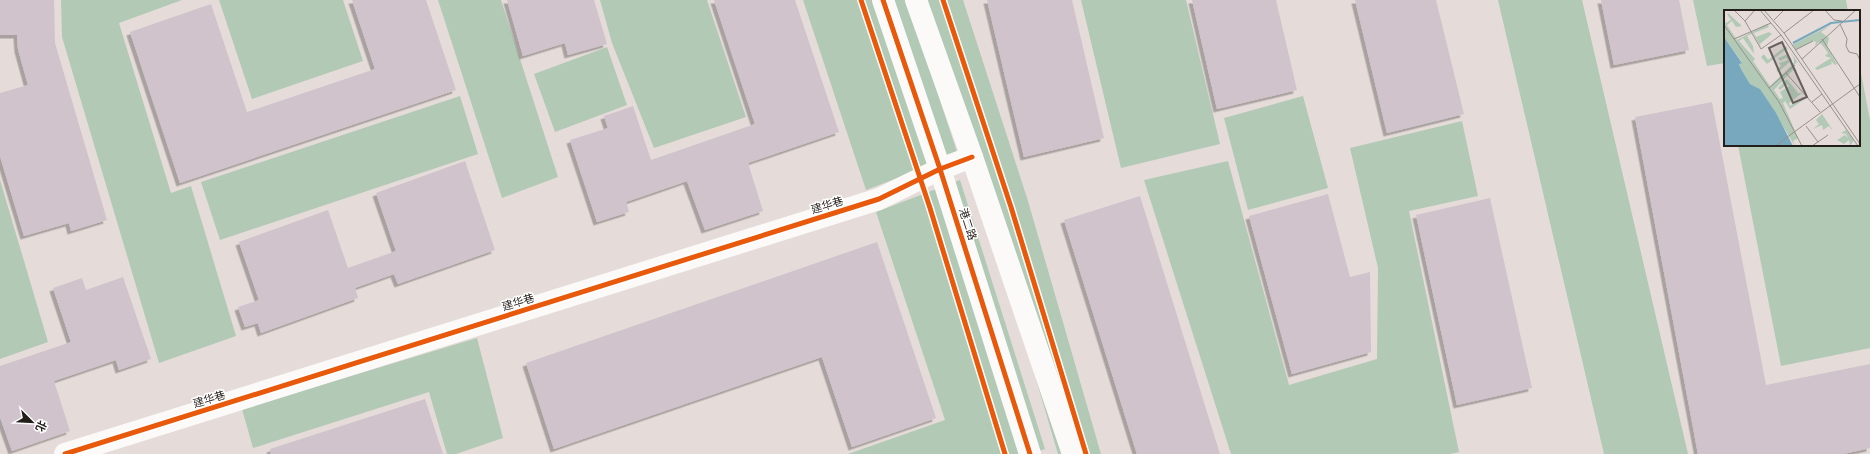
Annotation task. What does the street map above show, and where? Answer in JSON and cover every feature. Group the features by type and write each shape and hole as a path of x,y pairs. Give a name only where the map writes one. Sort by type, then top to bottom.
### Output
{"street":[{"name":"港二路","path":"883,0 940,170 1030,454"},
{"path":"916,0 972,158 1073,454"},
{"name":"建华巷","path":"65,454 879,199 940,170 972,158"}],"green space":[{"path":"61,0 182,0 119,23 171,193 191,186 236,336 159,363 62,37"},
{"path":"219,0 343,0 363,61 252,99"},
{"path":"438,0 501,0 558,177 502,198"},
{"path":"600,0 707,0 746,117 654,148 612,43"},
{"path":"803,0 907,0 958,155 866,190"},
{"path":"919,0 963,0 1028,201 1101,454 1058,454 972,162"},
{"path":"1081,0 1186,0 1220,144 1121,168"},
{"path":"1498,0 1582,0 1688,454 1604,454"},
{"path":"1693,0 1846,0 1848,10 1724,10 1724,63 1707,66"},
{"path":"607,47 627,105 555,132 534,74"},
{"path":"1860,74 1870,120 1870,348 1781,366 1738,146 1860,146"},
{"path":"460,96 478,154 220,240 201,182"},
{"path":"1303,96 1328,188 1248,210 1224,118"},
{"path":"1462,121 1478,196 1409,211 1459,452 1450,454 1231,454 1144,180 1228,161 1289,385 1377,359 1378,268 1350,148"},
{"path":"0,180 48,342 0,359"},
{"path":"960,180 1045,449 1030,454 848,454 945,420 876,212"},
{"path":"477,338 503,438 456,454 447,454 429,392 253,448 242,409"}],"building":[{"path":"0,0 54,0 55,43 107,220 71,231 69,223 24,236 0,156 0,93 28,85 18,49 17,35 0,35"},
{"path":"352,0 426,0 456,90 180,183 130,32 211,4 247,112 375,69"},
{"path":"507,0 594,0 607,44 568,55 565,43 523,56"},
{"path":"714,0 795,0 839,132 748,163 763,211 705,230 687,181 626,202 629,212 597,222 570,140 608,128 604,116 633,106 651,160 755,124"},
{"path":"987,0 1072,0 1104,138 1024,157"},
{"path":"1192,0 1276,0 1297,90 1217,109"},
{"path":"1355,0 1436,0 1464,114 1387,133"},
{"path":"1601,0 1679,0 1689,50 1614,65"},
{"path":"1712,102 1766,385 1870,364 1870,448 1843,454 1698,454 1635,117"},
{"path":"465,161 495,250 398,284 394,274 355,288 358,298 261,333 258,323 245,327 238,307 259,300 239,242 328,210 348,268 396,251 376,193"},
{"path":"1328,194 1350,277 1370,272 1371,352 1292,374 1249,216"},
{"path":"1140,196 1220,454 1137,454 1064,220"},
{"path":"1490,198 1532,388 1457,405 1416,215"},
{"path":"877,242 936,418 852,447 822,357 554,449 526,363"},
{"path":"123,277 151,359 119,370 116,360 54,381 70,431 12,451 0,417 0,366 71,342 53,288 82,278 86,290"},
{"path":"425,399 443,454 271,454 270,449"}],"cycle path":[{"path":"861,0 930,208 1005,454"},
{"path":"883,0 940,169 1030,454"},
{"path":"943,0 1011,207 1086,454"},
{"path":"65,454 879,199 940,169 972,157"}]}
